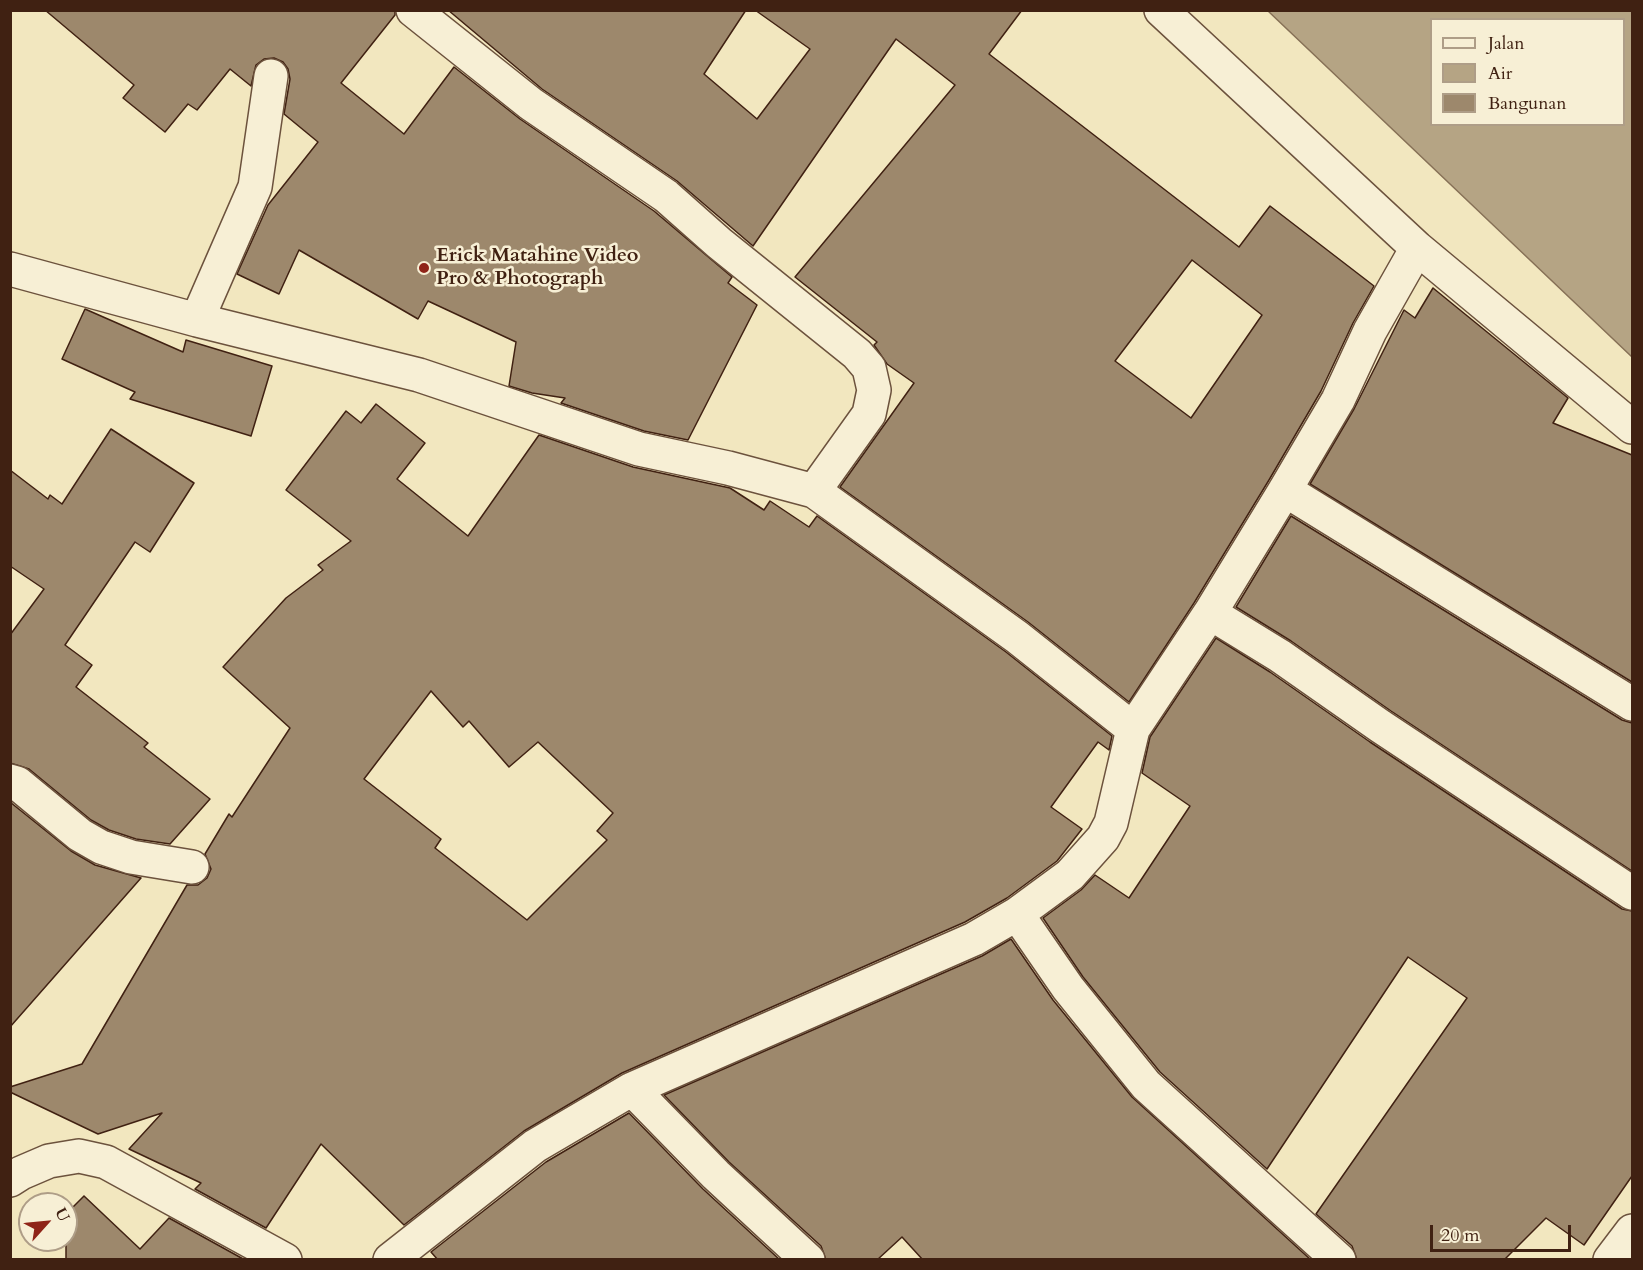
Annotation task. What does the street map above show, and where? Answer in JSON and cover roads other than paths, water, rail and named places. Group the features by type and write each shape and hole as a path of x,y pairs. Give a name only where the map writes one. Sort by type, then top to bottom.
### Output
{"street":[{"path":"413,10 531,105 666,196 719,243 857,354 869,368 874,390 869,414 814,491"},
{"path":"1161,10 1417,248 1632,427"},
{"path":"197,320 255,187 270,75"},
{"path":"390,1260 536,1146 633,1089 974,939 1017,914 1070,875 1102,838 1110,823 1133,729 1210,613 1338,400 1370,332 1417,248"},
{"path":"10,269 197,320 419,375 639,449 728,468 814,491 1017,637 1133,729"},
{"path":"1285,489 1632,704"},
{"path":"1210,613 1280,656 1380,726 1632,893"},
{"path":"10,781 80,835 101,847 131,857 192,867"},
{"path":"1017,914 1068,988 1146,1085 1339,1260"},
{"path":"633,1089 716,1175 808,1260"},
{"path":"10,1180 50,1161 79,1156 106,1162 285,1260"},
{"path":"1610,1260 1632,1231"}],"water":[{"path":"1268,11 1632,11 1632,357"}],"place":[{"name":"Erick Matahine Video Pro & Photograph","path":"424,268"}]}
